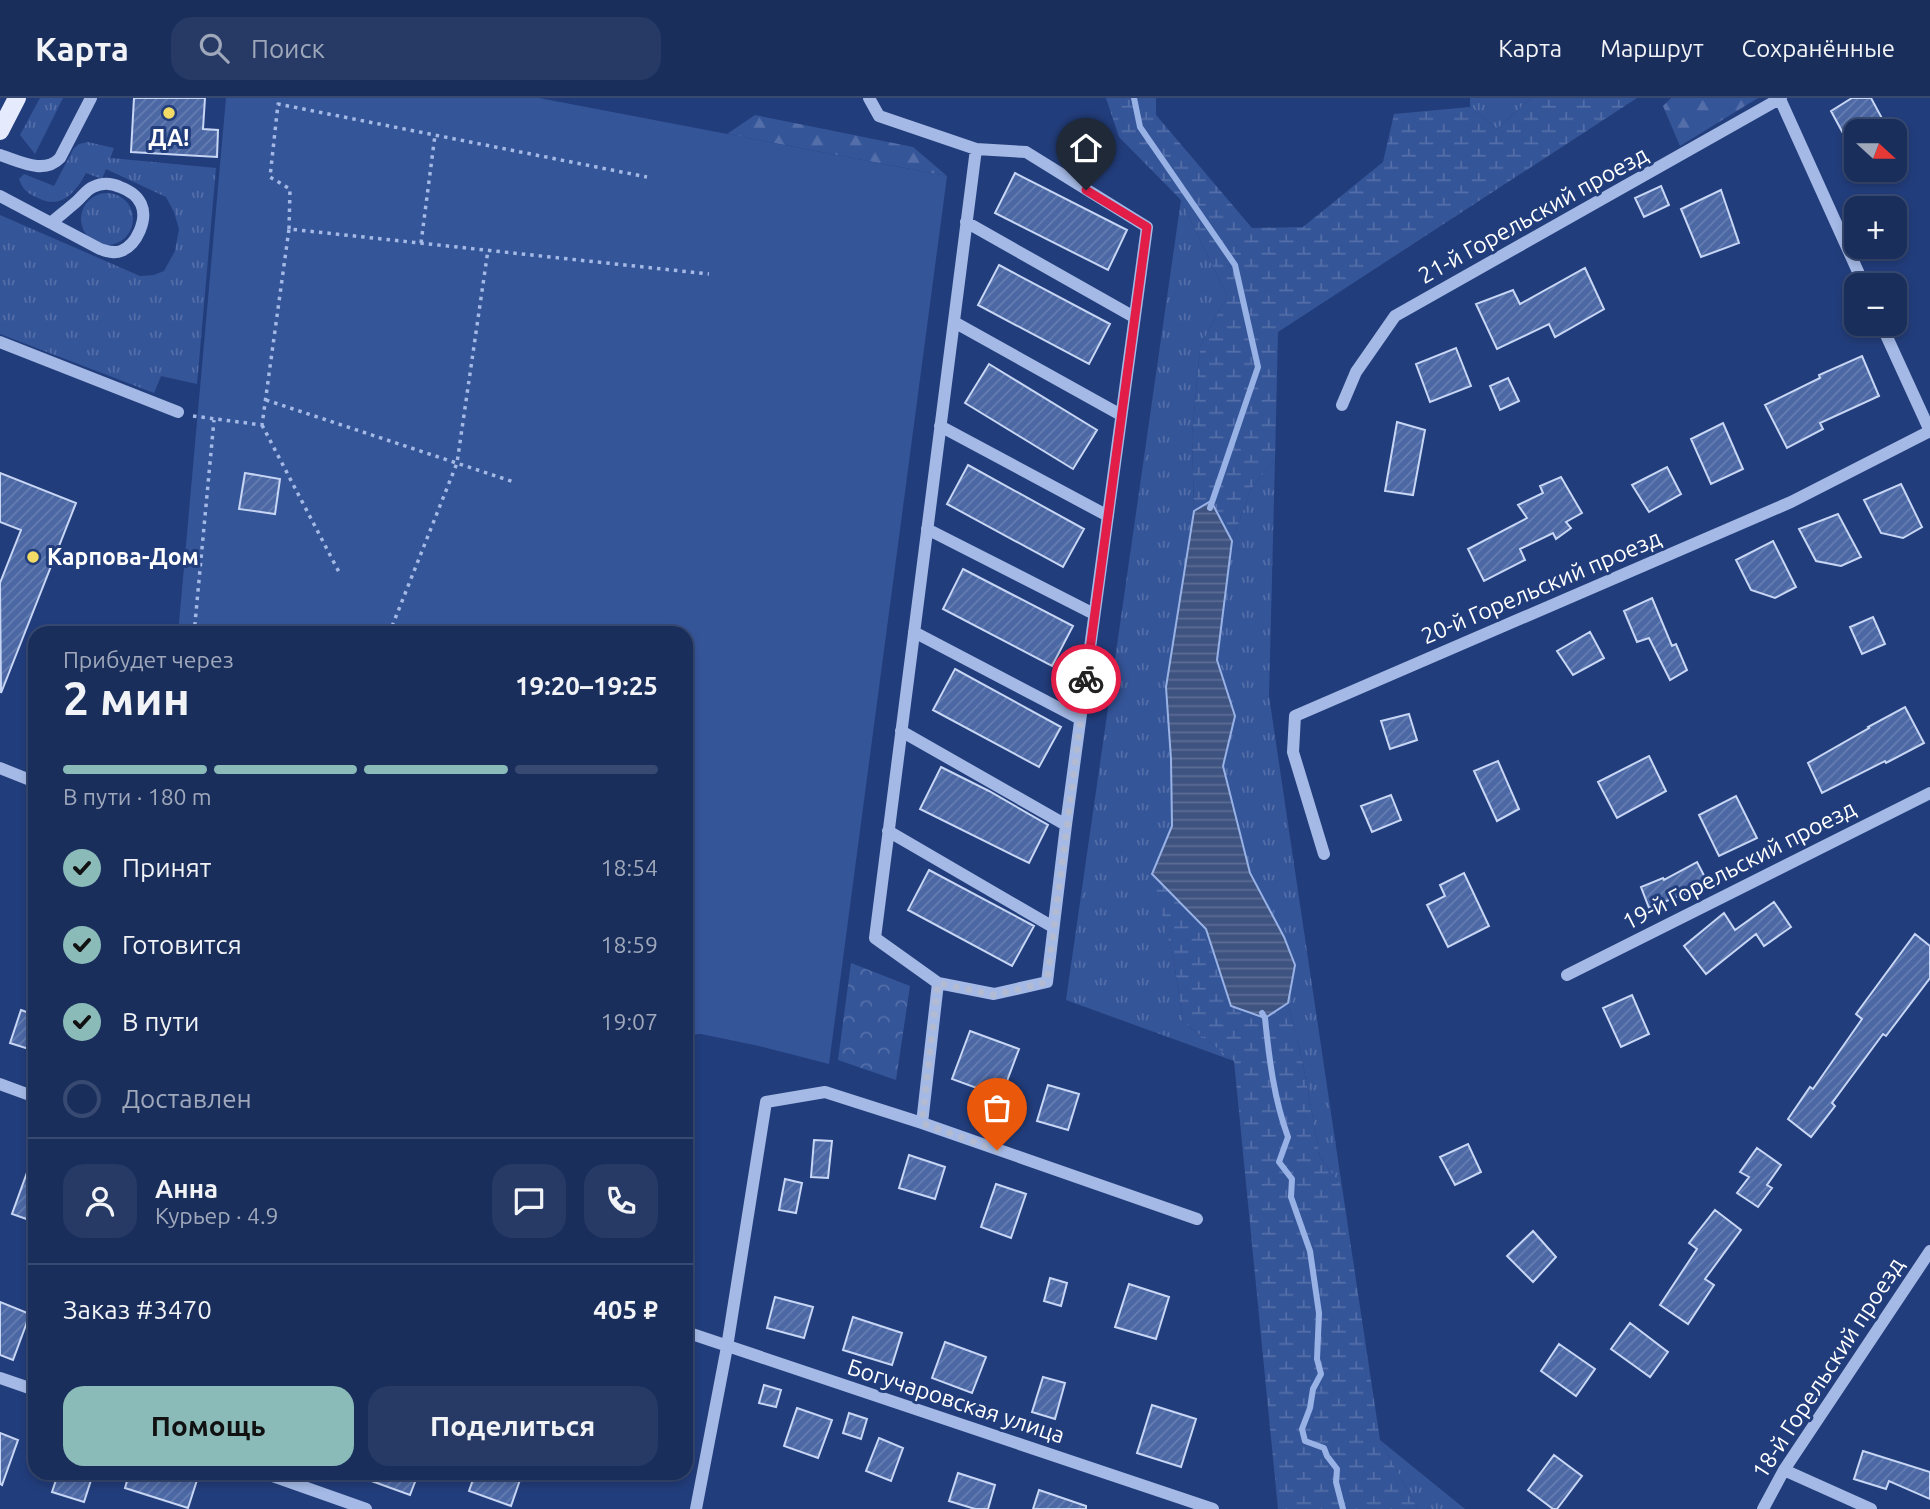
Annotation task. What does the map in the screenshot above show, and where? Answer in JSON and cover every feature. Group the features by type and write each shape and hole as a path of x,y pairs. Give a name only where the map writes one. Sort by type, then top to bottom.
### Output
{"main road":[{"path":"2,121 17,98"}],"street":[{"path":"0,155 38,167 55,163 90,98"},
{"path":"869,98 879,116 975,149 1026,152 1147,227 1047,982 994,995 938,983 874,938 975,149"},
{"path":"1780,98 1859,273"},
{"name":"21-й Горельский проезд","path":"1342,405 1356,372 1395,316 1780,98"},
{"path":"0,196 100,249 110,252 118,252 127,247 137,235 142,223 142,207 135,195 112,184 103,184 89,189 51,223"},
{"path":"966,222 1135,317"},
{"path":"954,322 1121,415"},
{"path":"1886,336 1930,431"},
{"path":"0,342 177,412"},
{"path":"940,426 1108,516"},
{"name":"20-й Горельский проезд","path":"1324,854 1293,752 1295,716 1791,502 1930,431"},
{"path":"927,529 1094,614"},
{"path":"914,632 1080,719"},
{"path":"901,731 1066,825"},
{"path":"0,768 28,779"},
{"name":"19-й Горельский проезд","path":"1567,975 1930,793"},
{"path":"888,831 1053,927"},
{"path":"922,1123 938,983"},
{"path":"0,1084 28,1094"},
{"path":"696,1509 727,1347 766,1102 825,1092 1198,1219"},
{"name":"18-й Горельский проезд","path":"1763,1509 1784,1470 1930,1251"},
{"name":"Богучаровская улица","path":"693,1335 1213,1509"},
{"path":"0,1378 28,1388"},
{"path":"1784,1470 1871,1509"},
{"path":"284,1480 366,1509"}],"path":[{"path":"340,574 262,425 289,229 290,188 270,177 278,104 647,177"},
{"path":"421,243 435,135"},
{"path":"289,229 709,274"},
{"path":"391,626 457,463 488,250"},
{"path":"266,400 514,482"},
{"path":"177,412 262,425"},
{"path":"195,626 214,419"}],"green space":[{"path":"40,98 63,98 35,154 20,135"},
{"path":"226,98 539,98 947,176 829,1064 759,1046 693,1035 693,626 179,626"},
{"path":"1106,98 1156,98 1156,115 1252,228 1303,227 1383,162 1394,114 1470,107 1497,129 1531,98 1637,98 1278,332 1275,459 1251,489 1232,541 1211,502 1194,511 1192,436 1200,347 1227,296 1181,200 1119,137"},
{"path":"1470,98 1531,98 1497,129 1470,107"},
{"path":"1671,98 1758,98 1680,146 1663,106"},
{"path":"755,115 913,147 947,176 727,134"},
{"path":"88,142 114,148 110,159 216,168 197,384 161,376 154,393 0,334 0,215 140,276 164,271 175,251 179,229 166,197 106,169 102,179 86,173 78,187 67,197 54,202 46,201 24,189 19,179 24,174 54,186 74,148"},
{"path":"107,193 117,195 125,201 131,209 131,229 125,237 117,243 107,245 97,243 89,237 83,229 81,219 83,209 89,201 97,195"},
{"path":"1181,200 1227,296 1200,347 1192,436 1194,511 1166,687 1172,827 1153,874 1174,962 1183,1022 1234,1061 1066,1000"},
{"path":"1275,459 1269,696 1342,1187 1320,1157 1303,1064 1288,1003 1295,965 1284,937 1250,873 1223,766 1235,716 1217,660 1232,541 1251,489"},
{"path":"1152,874 1206,929 1231,1006 1265,1018 1288,1003 1303,1064 1320,1157 1342,1187 1380,1440 1418,1509 1278,1509 1234,1061 1183,1022 1174,962"},
{"path":"851,963 910,986 896,1080 838,1060"},
{"path":"1380,1440 1465,1509 1418,1509"}],"shaded area":[{"path":"1211,501 1232,541 1217,660 1235,716 1223,766 1250,873 1284,937 1295,965 1288,1003 1265,1018 1231,1006 1206,929 1152,874 1172,826 1166,687 1194,511"}],"building":[{"name":"ДА!","path":"134,98 205,98 203,129 218,130 217,157 131,152"},
{"path":"1852,98 1871,98 1882,119 1844,119 1844,135 1831,111"},
{"path":"1015,173 1127,230 1108,270 995,213"},
{"path":"1661,186 1669,205 1644,217 1635,198"},
{"path":"1721,190 1739,243 1701,257 1681,209"},
{"path":"999,265 1110,324 1089,364 978,305"},
{"path":"1585,268 1604,309 1555,337 1549,324 1497,349 1476,304 1513,290 1520,304"},
{"path":"1456,348 1471,386 1430,402 1416,364"},
{"path":"1862,356 1879,396 1820,423 1823,429 1787,448 1765,405 1820,378 1819,375"},
{"path":"989,364 1097,430 1073,469 965,403"},
{"path":"1508,378 1519,401 1500,410 1490,386"},
{"path":"1397,422 1425,430 1413,495 1385,491"},
{"path":"1723,423 1743,469 1711,484 1691,439"},
{"path":"968,465 1084,529 1063,567 947,504"},
{"path":"1667,467 1681,494 1649,512 1632,485"},
{"name":"Карпова-Дом","path":"0,473 76,503 1,693 0,583 21,530 0,522"},
{"path":"245,473 280,479 275,514 239,509"},
{"path":"1561,477 1582,513 1566,522 1571,528 1556,539 1553,533 1520,549 1525,560 1484,581 1468,549 1527,518 1518,505 1543,493 1540,486"},
{"path":"1901,484 1922,527 1903,538 1881,533 1864,500"},
{"path":"1838,514 1861,557 1841,566 1816,561 1799,529"},
{"path":"1773,541 1796,587 1775,598 1751,590 1736,560"},
{"path":"963,569 1073,626 1052,666 943,609"},
{"path":"1652,598 1672,646 1676,644 1687,670 1670,680 1649,638 1637,642 1624,611"},
{"path":"1873,617 1885,644 1862,654 1850,627"},
{"path":"1590,632 1604,658 1573,675 1557,651"},
{"path":"955,669 1061,727 1039,767 933,710"},
{"path":"1905,707 1924,743 1822,793 1808,763"},
{"path":"1409,714 1417,740 1390,749 1381,721"},
{"path":"1649,756 1666,791 1617,818 1598,782"},
{"path":"1498,761 1519,809 1497,821 1474,771"},
{"path":"941,767 1048,825 1029,863 920,809"},
{"path":"1391,795 1401,820 1372,832 1361,806"},
{"path":"1736,796 1757,838 1719,856 1699,815"},
{"path":"1697,862 1709,885 1691,895 1689,892 1649,908 1641,887 1663,878 1664,880"},
{"path":"929,870 1034,926 1012,966 908,910"},
{"path":"1464,873 1489,926 1448,947 1427,905 1445,896 1440,885"},
{"path":"1774,902 1791,927 1764,946 1756,934 1706,974 1684,946 1724,913 1735,930"},
{"path":"1915,934 1930,946 1930,978 1886,1036 1883,1034 1832,1103 1835,1106 1811,1137 1788,1119 1810,1087 1813,1089 1862,1019 1856,1014"},
{"path":"1632,995 1649,1034 1621,1047 1603,1008"},
{"path":"21,1010 28,1012 28,1049 10,1043"},
{"path":"970,1031 1019,1049 1001,1097 952,1079"},
{"path":"1048,1085 1079,1094 1068,1130 1037,1121"},
{"path":"814,1140 832,1141 828,1178 811,1177"},
{"path":"1468,1144 1481,1172 1455,1185 1440,1157"},
{"path":"1757,1148 1781,1165 1767,1185 1772,1188 1758,1207 1737,1193 1749,1177 1740,1172"},
{"path":"909,1155 945,1167 935,1199 899,1188"},
{"path":"28,1170 28,1220 12,1214"},
{"path":"785,1179 802,1183 796,1213 779,1210"},
{"path":"996,1184 1026,1194 1011,1238 981,1227"},
{"path":"1715,1210 1741,1230 1705,1279 1714,1285 1688,1324 1660,1305 1697,1249 1689,1243"},
{"path":"1533,1231 1556,1257 1533,1282 1507,1256"},
{"path":"1050,1278 1067,1283 1061,1306 1044,1301"},
{"path":"1129,1284 1169,1297 1156,1339 1115,1327"},
{"path":"775,1297 813,1307 804,1338 767,1328"},
{"path":"0,1302 28,1313 28,1319 13,1360 0,1355"},
{"path":"853,1317 902,1333 892,1365 843,1350"},
{"path":"1630,1323 1668,1352 1650,1377 1611,1349"},
{"path":"945,1342 986,1357 972,1393 932,1378"},
{"path":"1559,1344 1595,1369 1576,1396 1541,1371"},
{"path":"1043,1377 1065,1383 1055,1419 1032,1412"},
{"path":"764,1385 781,1390 776,1407 759,1403"},
{"path":"1152,1405 1196,1419 1181,1467 1137,1453"},
{"path":"797,1408 832,1420 818,1458 784,1446"},
{"path":"849,1413 867,1419 861,1439 843,1433"},
{"path":"0,1433 18,1440 2,1485 0,1484"},
{"path":"879,1438 903,1448 891,1481 866,1471"},
{"path":"1863,1451 1930,1472 1930,1499 1889,1481 1886,1489 1854,1479"},
{"path":"1554,1455 1582,1476 1557,1509 1553,1509 1528,1490"},
{"path":"958,1473 995,1485 988,1509 975,1509 949,1501"},
{"path":"56,1480 91,1480 84,1502 52,1492"},
{"path":"127,1480 197,1480 188,1508 125,1488"},
{"path":"369,1480 416,1480 410,1495"},
{"path":"473,1480 520,1480 511,1506 469,1491"},
{"path":"1039,1490 1086,1506 1086,1509 1033,1509"}],"waterway":[{"path":"1134,98 1140,127 1235,265 1258,367 1210,508"},
{"path":"1262,1013 1276,1093 1288,1137 1279,1162 1292,1179 1291,1197 1310,1251 1319,1313 1317,1359 1321,1374 1313,1389 1310,1408 1302,1429 1305,1441 1324,1448 1337,1469 1336,1482 1343,1509"}],"way so far":[{"path":"997,1150 922,1123 938,983 994,995 1047,982 1086,679"}],"place":[{"name":"ДА!","path":"169,113"},
{"name":"Карпова-Дом","path":"33,557"}],"route":[{"path":"1086,190 1147,227 1086,679"}]}
